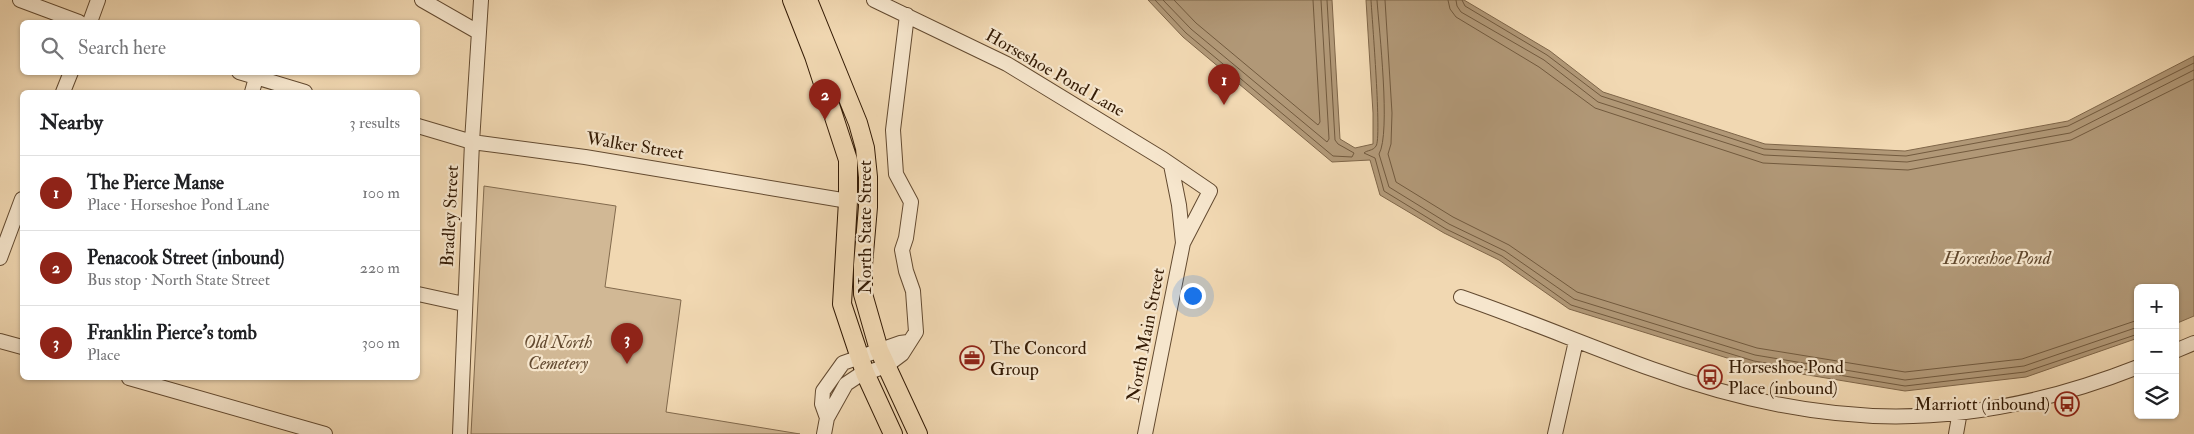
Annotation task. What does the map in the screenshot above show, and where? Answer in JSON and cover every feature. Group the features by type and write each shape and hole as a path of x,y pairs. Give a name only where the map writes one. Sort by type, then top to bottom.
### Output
{"main road":[{"name":"North State Street","path":"792,0 816,64 848,160 848,200 842,304 864,373 893,434"},
{"name":"North State Street","path":"808,0 858,122 865,148 868,177 868,207 863,265 863,294 882,358 918,434"}],"street":[{"path":"20,0 74,20"},
{"path":"91,20 98,0"},
{"path":"422,0 478,32"},
{"name":"Bradley Street","path":"460,434 464,304 481,0"},
{"name":"Horseshoe Pond Lane","path":"874,0 1007,64 1210,191"},
{"path":"824,434 827,418 846,384 851,379 864,373 900,343 908,342 916,332 913,291 906,271 902,250 906,238 911,202 896,174 893,130 908,15"},
{"path":"64,90 70,75"},
{"path":"248,75 298,90"},
{"path":"253,90 256,78"},
{"name":"Walker Street","path":"420,127 472,142 585,157 848,200"},
{"name":"North Main Street","path":"1145,434 1182,243 1171,165"},
{"name":"North Main Street","path":"1182,243 1210,191"},
{"path":"0,258 20,204"},
{"path":"420,294 464,304"},
{"path":"1461,297 1539,325 1576,341 1692,382 1746,398 1795,409 1855,417 1905,419 1958,417 2043,400 2134,369"},
{"path":"0,341 20,346"},
{"path":"1555,434 1576,341"},
{"path":"2179,349 2194,343"},
{"path":"827,418 822,404 823,391 843,362 858,356 882,358"},
{"path":"136,380 319,433"},
{"path":"1956,434 1958,417"}],"green space":[{"name":"Old North Cemetery","path":"484,186 616,206 605,287 681,300 666,412 800,434 471,434"}],"water":[{"name":"Horseshoe Pond","path":"1148,0 1332,0 1340,139 1355,148 1373,144 1373,113 1366,0 1464,0 1550,51 1603,92 1765,144 1905,151 2068,121 2194,56 2194,316 2179,322 2179,284 2134,284 2134,339 2026,377 1905,391 1753,366 1569,309 1499,260 1444,233 1380,195 1370,160 1332,162 1183,37"}],"place":[{"name":"The Pierce Manse","path":"1224,105"},
{"name":"Penacook Street (inbound)","path":"825,120"},
{"name":"The Concord Group","path":"972,358"},
{"name":"Franklin Pierce's tomb","path":"627,364"},
{"name":"Horseshoe Pond Place (inbound)","path":"1710,377"},
{"name":"Marriott (inbound)","path":"2067,404"}]}
